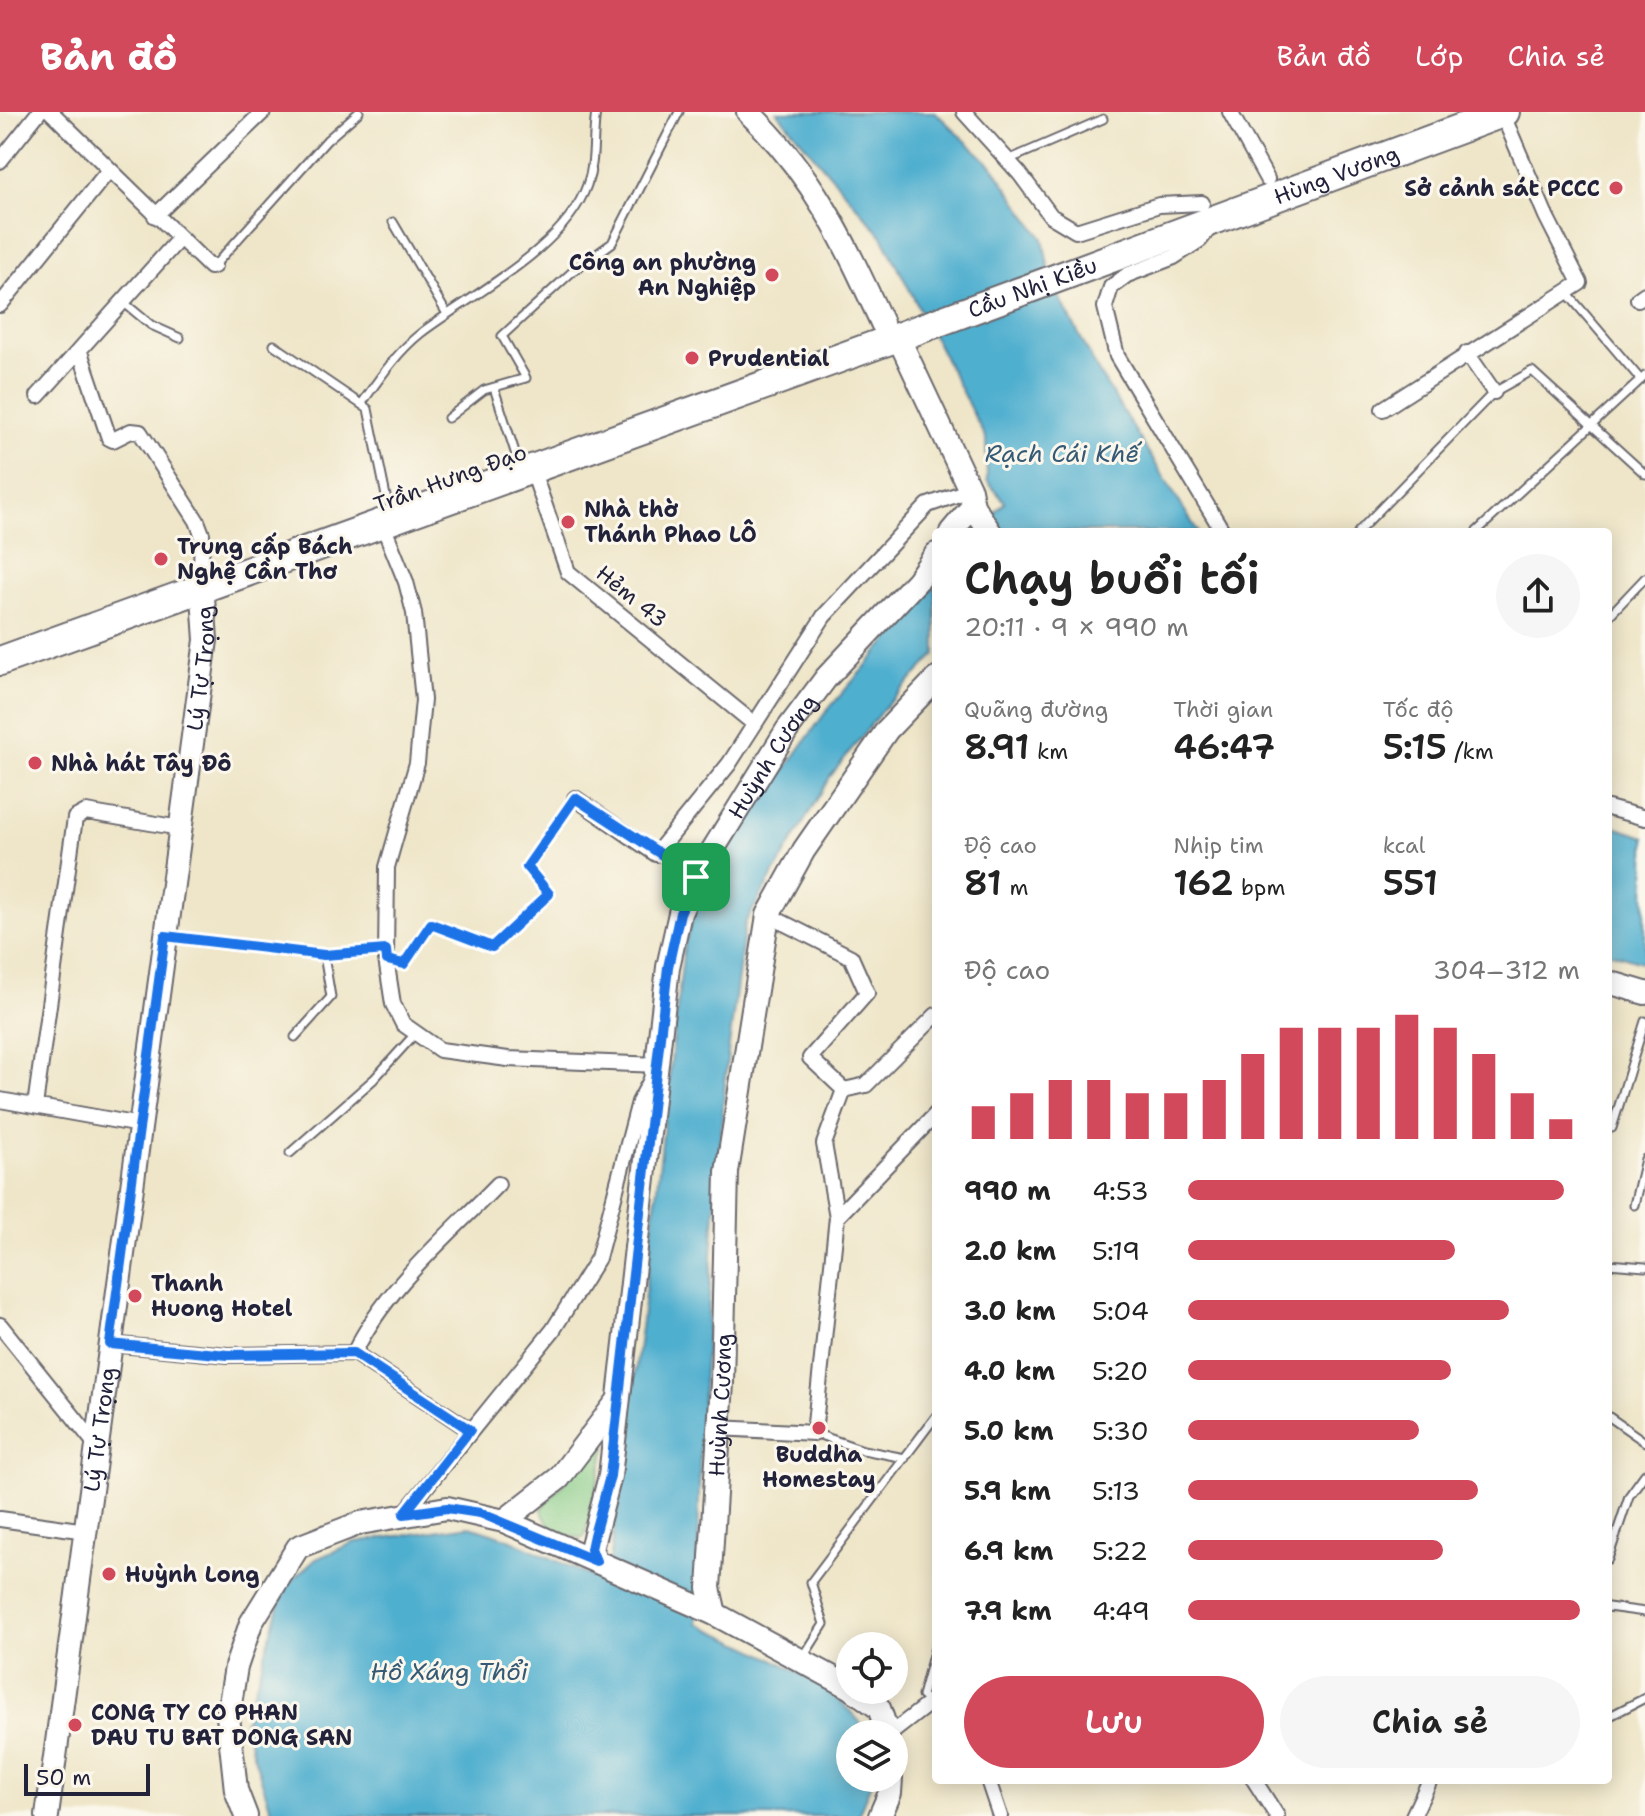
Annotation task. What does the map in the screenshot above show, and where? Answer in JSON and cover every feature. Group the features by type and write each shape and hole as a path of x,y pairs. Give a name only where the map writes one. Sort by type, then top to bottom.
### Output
{"highway":[{"name":"Hùng Vương","path":"1210,211 1267,179 1450,112"},
{"name":"Hùng Vương","path":"1163,228 1503,113"},
{"name":"Cầu Nhị Kiều","path":"893,325 1163,228"},
{"name":"Trần Hưng Đạo","path":"0,641 201,578 893,325"},
{"name":"Trần Hưng Đạo","path":"0,661 201,578"}],"street":[{"path":"0,161 39,112"},
{"path":"51,112 179,239 210,267 214,266"},
{"path":"155,216 263,112"},
{"path":"748,112 777,139 811,183 837,226 893,325 988,528"},
{"path":"964,112 1008,160 1051,216 1076,231 1159,205 1210,211 1200,240 1174,257 1127,275 1111,287 1105,307 1117,356 1221,528"},
{"path":"1230,112 1267,179"},
{"path":"1383,409 1580,283 1546,216 1503,113"},
{"path":"0,305 109,170"},
{"path":"38,396 179,239"},
{"path":"80,352 109,438 113,440 131,431 140,432 179,490 202,534 201,578"},
{"path":"1467,353 1494,392"},
{"name":"Hẻm 43","path":"524,462 568,572 753,723"},
{"path":"953,528 972,498"},
{"path":"575,798 656,854 729,764 824,616 928,505 972,498"},
{"path":"385,512 414,613 423,700 417,763 387,867 386,955 393,1004 403,1024 440,1050 508,1059 659,1065 639,1102 598,1258 553,1330 513,1383 470,1430 404,1514"},
{"name":"Huỳnh Cương","path":"600,1562 591,1549 610,1476 668,967 680,913 696,877 787,730 826,678 917,581 932,560"},
{"name":"Lý Tự Trọng","path":"47,1816 206,640 201,578"},
{"name":"Huỳnh Cương","path":"708,1612 727,1172 768,915 804,850 887,730 932,683"},
{"path":"1612,809 1645,818"},
{"path":"35,1106 75,818 86,812 180,828"},
{"path":"768,915 851,957 867,993 810,1058 844,1090"},
{"path":"1612,983 1645,993"},
{"path":"844,1090 866,1085 932,1019"},
{"path":"718,1428 814,1433 837,1217 824,1144 844,1090"},
{"path":"0,1100 140,1125"},
{"path":"837,1217 932,1118"},
{"path":"354,1353 368,1325 386,1301 498,1184"},
{"path":"0,1325 97,1446"},
{"path":"110,1344 228,1355 354,1353 470,1430"},
{"path":"504,1521 559,1478 619,1398"},
{"path":"246,1816 236,1790 228,1716 236,1667 251,1623 298,1547 360,1523 447,1508 504,1521 708,1612 836,1679"},
{"path":"0,1519 86,1531"},
{"path":"908,1721 932,1705"},
{"path":"989,1784 1000,1816"},
{"path":"1257,1784 1277,1816"},
{"path":"1413,1816 1428,1784"},
{"path":"880,1816 890,1792"}],"lane":[{"path":"214,266 327,140 359,112"},
{"path":"362,403 384,372 418,336 447,314 488,290 520,264 578,204 594,159 596,112"},
{"path":"448,418 468,401 494,388 526,378 502,336 573,271 612,243 679,112"},
{"path":"1008,160 1103,119"},
{"path":"393,222 447,314"},
{"path":"1481,528 1643,378 1565,291"},
{"path":"122,301 151,325 180,338"},
{"path":"274,345 362,403 371,419 385,512"},
{"path":"1362,528 1494,392 1532,371 1645,474"},
{"path":"494,388 524,462"},
{"path":"1612,613 1645,578"},
{"path":"165,936 324,955 386,955 404,964 431,924 492,947 549,894 527,867 575,798"},
{"path":"656,854 696,877"},
{"path":"295,1037 331,997 324,955"},
{"path":"1612,1128 1645,1021"},
{"path":"290,1153 374,1079 415,1034"},
{"path":"1634,1205 1645,1159"},
{"path":"1612,1264 1645,1267"},
{"path":"1612,1419 1645,1442"},
{"path":"802,1659 824,1624 811,1582 932,1421"},
{"path":"814,1433 863,1450 905,1458"},
{"path":"1612,1547 1629,1496 1645,1474"},
{"path":"1612,1608 1645,1612"},
{"path":"932,1659 922,1696 932,1703"},
{"path":"1612,1715 1645,1698"}],"green space":[{"path":"610,1430 585,1536 581,1538 561,1533 547,1522 541,1509"}],"water":[{"name":"Rạch Cái Khế","path":"777,112 935,112 992,166 1043,239 1051,281 1099,373 1196,528 981,528 1005,502 987,481 986,439 882,236"},
{"name":"Hồ Xáng Thổi","path":"932,590 932,658 884,708 830,777 745,923 726,1069 700,1436 697,1623 791,1668 835,1697 836,1704 842,1704 853,1714 858,1720 836,1720 836,1792 867,1792 858,1816 273,1816 244,1725 280,1603 291,1581 316,1559 355,1542 470,1526 507,1538 607,1584 642,1320 684,947 702,886 825,713"},
{"path":"1612,826 1645,837 1645,963 1612,953"}],"place":[{"name":"Sở cảnh sát PCCC","path":"1616,188"},
{"name":"Công an phường An Nghiệp","path":"772,275"},
{"name":"Prudential","path":"692,358"},
{"name":"Nhà thờ Thánh Phao LÔ","path":"568,522"},
{"name":"Trung cấp Bách Nghệ Cần Thơ","path":"161,559"},
{"name":"Nhà hát Tây Đô","path":"35,763"},
{"name":"Thanh Huong Hotel","path":"135,1296"},
{"name":"Buddha Homestay","path":"819,1428"},
{"name":"Huỳnh Long","path":"109,1574"},
{"name":"CONG TY CO PHAN DAU TU BAT DONG SAN","path":"75,1725"}],"route":[{"path":"575,798 656,854 696,877 680,913 668,967 610,1476 591,1549 596,1561 480,1513 447,1508 404,1514 470,1430 354,1353 228,1355 110,1344 165,936 324,955 386,950 387,960 404,964 431,924 492,947 549,894 527,867 575,798"}]}
